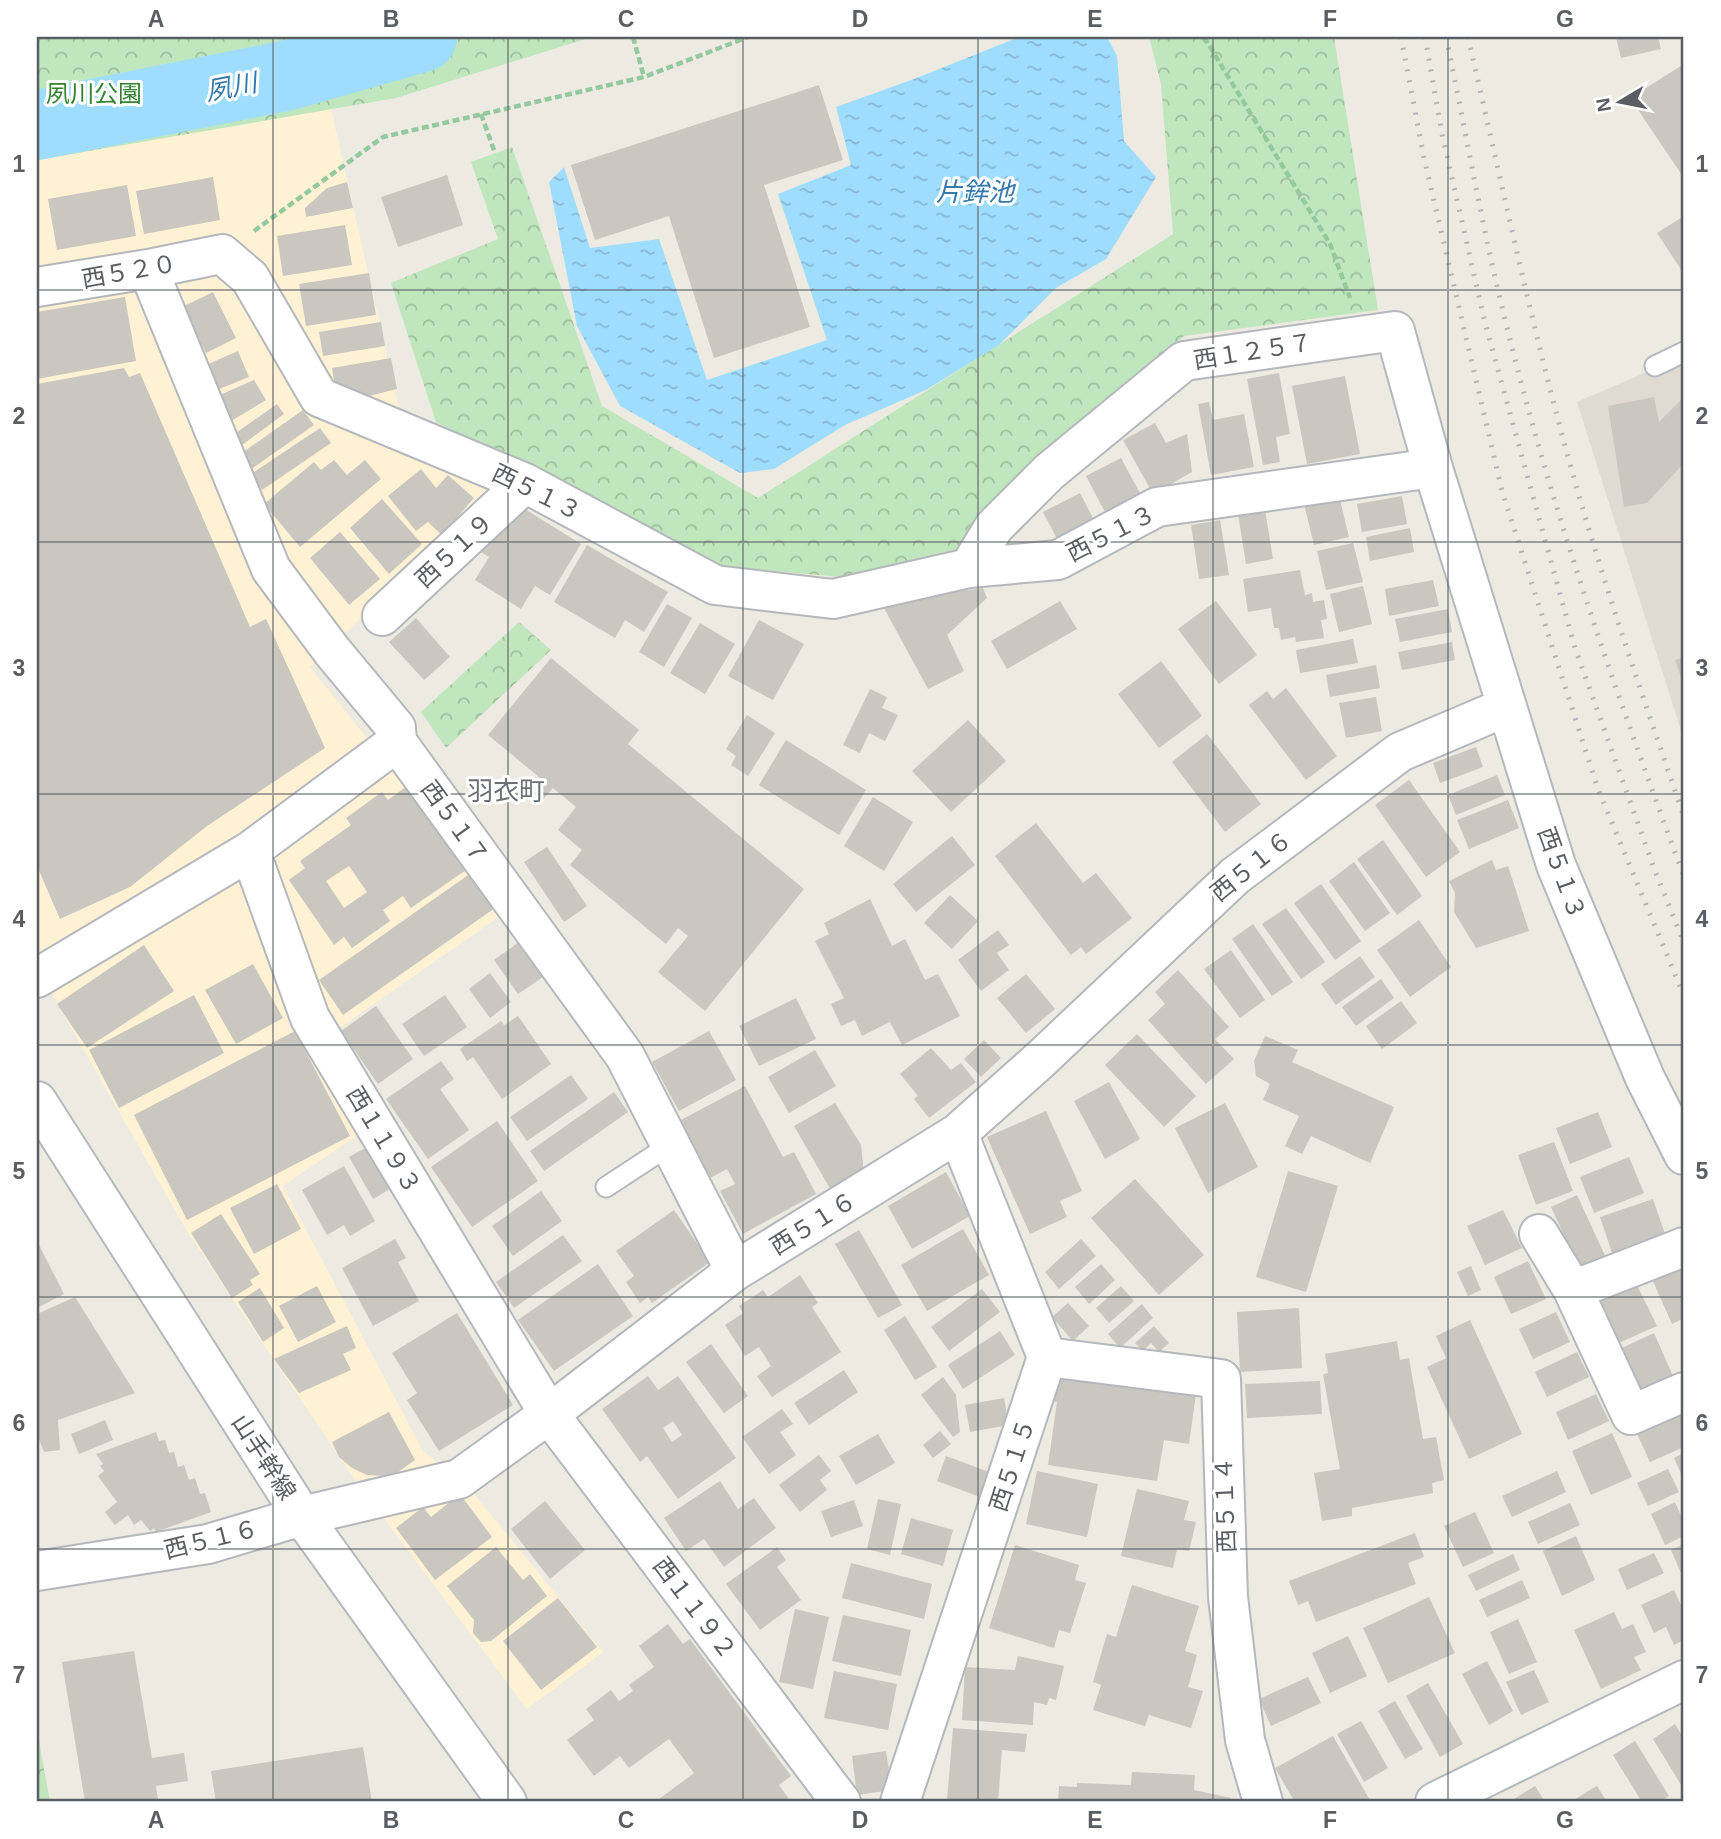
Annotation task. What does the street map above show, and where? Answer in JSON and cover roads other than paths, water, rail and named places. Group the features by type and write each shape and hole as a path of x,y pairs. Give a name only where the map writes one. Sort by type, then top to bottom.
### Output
{"street":[{"name":"西５２０","path":"37,287 148,270 233,246"},
{"name":"西５１３","path":"233,246 319,397 525,483 715,585 832,599 969,568 1058,560 1157,507 1433,468 1556,866 1645,1078 1684,1155"},
{"name":"西５１７","path":"148,270 271,569 332,651 396,728 397,742 625,1056 735,1271"},
{"name":"西１２５７","path":"969,568 994,527 1049,471 1184,361 1395,331 1433,468"},
{"name":"西５１９","path":"382,616 525,483"},
{"name":"西５１６","path":"37,1571 208,1544 302,1516 459,1479 549,1414 735,1271 958,1133 1041,1059 1235,876 1400,752 1506,707"},
{"path":"37,978 250,851 397,742"},
{"name":"西１１９３","path":"250,851 310,1018 549,1414"},
{"name":"山手幹線","path":"37,1103 302,1516 507,1802"},
{"path":"958,1133 1047,1357"},
{"path":"1539,1234 1573,1290 1631,1415 1684,1392"},
{"path":"1573,1290 1684,1247"},
{"name":"西５１５","path":"900,1802 1047,1357"},
{"name":"西５１４","path":"1047,1357 1221,1379 1228,1597 1245,1740 1263,1802"},
{"name":"西１１９２","path":"549,1414 841,1802"},
{"path":"1435,1802 1684,1680"}],"lane":[{"path":"1655,366 1684,352"},
{"path":"606,1187 670,1145"}],"water":[{"name":"片鉾池","path":"1019,37 1107,37 1117,56 1124,141 1156,177 1106,259 1056,288 999,345 926,390 845,425 774,469 740,473 620,406 577,326 549,182 564,167 590,248 659,239 707,380 827,340 778,194 851,165 836,107"}],"waterway":[{"name":"夙川","path":"37,125 285,76 422,37"}],"railway":[{"path":"1401,37 1424,158 1502,491 1598,789 1684,996"},
{"path":"1425,37 1442,134 1485,323 1575,648 1655,871 1684,943"},
{"path":"1446,37 1494,273 1540,451 1584,594 1684,877"},
{"path":"1468,37 1529,305 1570,464 1610,597 1684,817"}],"district":[{"name":"羽衣町","path":"506,791"}],"park label":[{"name":"夙川公園","path":"94,93"}]}
